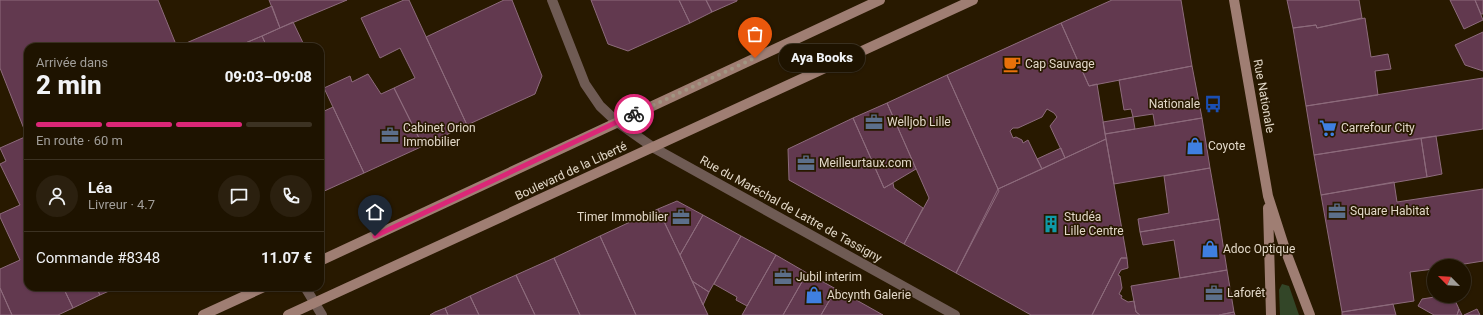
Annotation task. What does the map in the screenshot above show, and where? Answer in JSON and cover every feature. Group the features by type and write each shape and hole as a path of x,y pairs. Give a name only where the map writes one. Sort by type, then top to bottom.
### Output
{"main road":[{"name":"Boulevard de la Liberté","path":"324,259 880,0"},
{"name":"Boulevard de la Liberté","path":"288,315 973,0"},
{"name":"Rue Nationale","path":"1234,0 1268,196 1286,252 1310,315"},
{"name":"Rue Nationale","path":"1268,196 1271,315"},
{"path":"203,315 255,291"}],"street":[{"name":"Rue du Maréchal de Lattre de Tassigny","path":"552,0 584,84 600,106 617,122 654,148 955,315"},
{"path":"307,291 322,315"}],"green space":[{"path":"1282,284 1289,286 1299,315 1280,315 1279,290"}],"building":[{"path":"0,0 158,0 175,43 24,43 24,129 0,68"},
{"path":"269,0 347,0 280,28"},
{"path":"404,0 409,0 467,125 423,146 394,88 415,78 400,48 380,58 361,18"},
{"path":"504,0 512,0 542,76 535,94 467,125 426,37"},
{"path":"591,0 679,0 690,23 628,51 608,44"},
{"path":"679,0 706,0 712,12 690,23"},
{"path":"706,0 737,0 737,1 712,12"},
{"path":"1112,0 1181,0 1192,66 1089,86 1061,23"},
{"path":"1287,0 1359,0 1362,18 1317,28 1316,25 1293,28"},
{"path":"1450,0 1475,0 1483,20 1464,29"},
{"path":"1475,0 1483,0 1483,14 1481,14"},
{"path":"272,6 280,28 245,43 186,43"},
{"path":"1365,18 1371,57 1388,54 1391,69 1375,71 1378,95 1306,106 1293,28 1316,25 1317,28"},
{"path":"293,22 303,43 265,43 262,36"},
{"path":"1061,23 1089,86 1097,84 1106,139 1065,158 1050,126 1057,117 1054,113 1047,109 1042,117 1018,128 1013,128 1010,131 1013,138 1016,137 1022,140 1023,143 1028,140 1042,169 998,189 947,75"},
{"path":"1483,32 1483,71 1465,65 1455,45"},
{"path":"262,36 265,43 245,43"},
{"path":"1192,66 1202,118 1155,126 1153,114 1133,117 1131,109 1124,110 1119,80"},
{"path":"368,74 381,94 394,88 423,146 364,173 324,88 350,76 352,82"},
{"path":"947,75 999,191 956,273 904,244 929,198 887,103"},
{"path":"1483,78 1483,129 1314,155 1306,106"},
{"path":"887,103 916,169 884,188 853,118"},
{"path":"333,107 364,173 324,191 324,111"},
{"path":"1133,117 1135,129 1105,134 1103,122"},
{"path":"853,118 884,188 893,183 894,188 923,208 904,244 789,180 788,149"},
{"path":"1202,118 1210,168 1114,184 1105,134"},
{"path":"1436,136 1442,174 1427,177 1421,138"},
{"path":"24,137 24,291 65,291 73,308 58,315 12,315 0,288 0,269 20,260 0,214 20,205 0,164 6,161 0,148"},
{"path":"1421,138 1427,177 1321,195 1314,155"},
{"name":"Studéa Lille Centre","path":"1106,139 1127,258 1121,258 1092,315 1031,315 956,273 998,189"},
{"path":"1061,148 1065,158 1042,169 1037,159"},
{"path":"1210,168 1219,219 1140,232 1138,219 1169,213 1164,176"},
{"path":"1394,182 1397,202 1483,189 1483,261 1471,263 1471,259 1427,259 1427,270 1410,272 1414,301 1342,312 1321,195"},
{"path":"677,201 703,215 680,255 658,209"},
{"path":"658,209 708,315 636,315 600,236"},
{"path":"703,215 741,236 709,292 692,281 680,255"},
{"path":"1219,219 1227,270 1180,278 1174,240 1143,245 1140,232"},
{"path":"600,236 636,315 580,315 554,258"},
{"path":"741,236 776,255 747,306 736,300 737,297 714,284"},
{"path":"776,255 807,273 783,315 742,315"},
{"path":"554,258 580,315 535,315 516,275"},
{"path":"1121,258 1127,258 1128,268 1121,270 1118,275 1120,276 1122,288 1119,294 1122,296 1121,298 1128,302 1134,301 1136,312 1140,315 1092,315"},
{"path":"1227,270 1234,312 1219,315 1140,315 1136,312 1131,286"},
{"path":"807,273 836,289 821,315 783,315"},
{"path":"516,275 535,315 479,315 470,296"},
{"path":"692,281 709,292 703,305"},
{"path":"0,288 12,315 0,315"},
{"path":"836,289 851,297 883,315 821,315"},
{"path":"65,291 98,291 100,295 73,308"},
{"path":"98,291 109,291 100,295"},
{"path":"470,296 479,315 448,315 445,308"},
{"path":"1427,298 1427,303 1456,303 1459,309 1457,315 1434,315 1418,306 1422,299"},
{"path":"1393,304 1396,315 1342,315 1342,312"},
{"path":"445,308 448,315 430,315 435,312"},
{"path":"1459,309 1462,315 1457,315"},
{"path":"1477,309 1480,315 1464,315"},
{"path":"1234,312 1235,315 1219,315"}],"way so far":[{"path":"634,114 755,58"}],"place":[{"name":"Aya Books","path":"755,58"},
{"name":"Cap Sauvage","path":"1012,64"},
{"name":"Nationale","path":"1213,104"},
{"name":"Welljob Lille","path":"874,122"},
{"name":"Carrefour City","path":"1328,128"},
{"name":"Cabinet Orion Immobilier","path":"390,135"},
{"name":"Coyote","path":"1195,146"},
{"name":"Meilleurtaux.com","path":"806,163"},
{"name":"Square Habitat","path":"1337,211"},
{"name":"Timer Immobilier","path":"681,217"},
{"name":"Studéa Lille Centre","path":"1051,224"},
{"name":"Adoc Optique","path":"1210,249"},
{"name":"Jubil interim","path":"783,277"},
{"name":"Laforêt","path":"1214,293"},
{"name":"Abcynth Galerie","path":"814,295"}],"route":[{"path":"375,236 634,114"}]}
